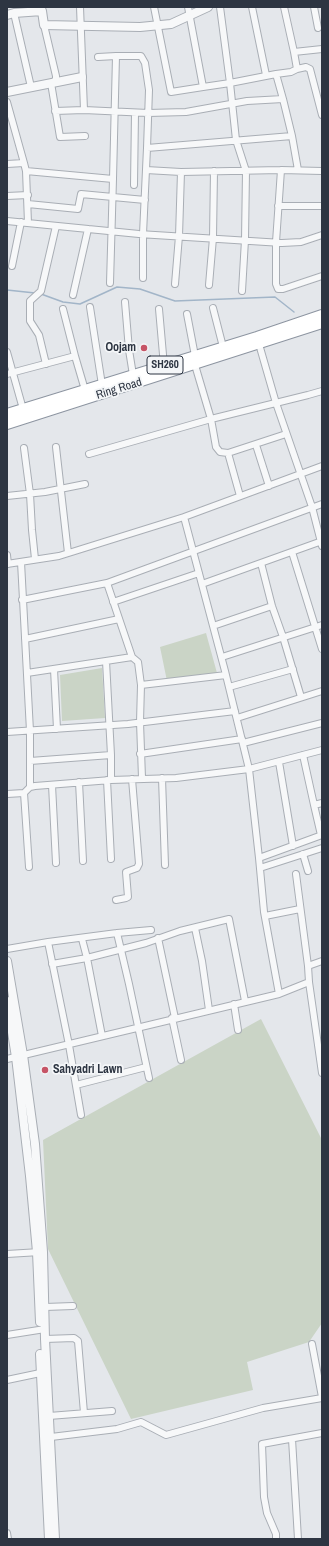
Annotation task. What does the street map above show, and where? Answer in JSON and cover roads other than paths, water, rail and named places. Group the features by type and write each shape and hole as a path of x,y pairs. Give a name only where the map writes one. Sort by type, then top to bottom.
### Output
{"highway":[{"name":"Ring Road","path":"7,424 195,360 247,344 322,315"},
{"name":"Ring Road","path":"7,414 164,366 195,360 223,347 259,344 322,324"}],"street":[{"path":"80,7 84,110"},
{"path":"154,7 171,92 291,72 306,67 310,69 322,115"},
{"path":"44,25 118,27 159,26 171,24 189,11 208,7"},
{"path":"220,7 233,104 236,140 246,171 245,240 242,291"},
{"path":"252,7 266,75"},
{"path":"284,7 297,69"},
{"path":"314,7 318,28"},
{"path":"31,88 11,14 42,11 56,76 56,80 51,83"},
{"path":"189,11 203,87"},
{"path":"294,52 322,48"},
{"path":"110,283 116,56"},
{"path":"98,57 141,56 145,63 149,90 143,234 143,278"},
{"path":"276,74 292,136 298,170"},
{"path":"7,92 82,77"},
{"path":"51,83 60,137 85,136"},
{"path":"55,111 84,110 148,114 186,112 233,104 283,98"},
{"path":"7,102 26,171 28,223"},
{"path":"134,185 135,112"},
{"path":"147,148 292,136"},
{"path":"7,164 24,164"},
{"path":"146,170 181,172 281,170 322,171"},
{"path":"281,170 276,242 276,284 278,289 284,289 322,276"},
{"path":"26,171 113,179"},
{"path":"209,285 214,238 214,171"},
{"path":"176,284 181,172"},
{"path":"28,204 78,209 81,194 145,200"},
{"path":"7,196 28,195"},
{"path":"278,206 322,206"},
{"path":"7,221 143,234 276,242 301,242 322,235"},
{"path":"12,266 21,222"},
{"path":"46,364 39,335 30,321 29,314 30,301 41,290 56,226"},
{"path":"73,295 88,229"},
{"path":"125,302 129,350 133,375"},
{"path":"90,307 102,385"},
{"path":"213,308 223,347"},
{"path":"62,309 85,390"},
{"path":"159,309 164,366"},
{"path":"187,314 195,360 211,419 216,447 220,452 228,453 286,434"},
{"path":"202,584 322,543 312,507 276,403 259,344"},
{"path":"7,352 10,373 23,409"},
{"path":"10,373 75,356"},
{"path":"89,454 211,419 322,390"},
{"path":"256,445 268,486"},
{"path":"56,447 68,553"},
{"path":"24,448 30,494 35,560"},
{"path":"228,453 240,496"},
{"path":"7,555 8,564 68,553 184,517 322,466"},
{"path":"7,496 30,494 85,484"},
{"path":"22,600 107,583 322,504"},
{"path":"184,517 222,657 249,770 265,916 279,994"},
{"path":"292,552 319,626 322,649"},
{"path":"21,562 30,731 30,788"},
{"path":"261,563 272,606 302,697"},
{"path":"113,602 199,573"},
{"path":"107,583 132,657 138,662 141,685 140,754 142,778"},
{"path":"213,626 272,606"},
{"path":"25,639 119,619"},
{"path":"222,657 319,626"},
{"path":"27,673 132,657"},
{"path":"106,661 111,755 109,780 111,859"},
{"path":"54,669 57,729"},
{"path":"229,687 293,669"},
{"path":"141,685 226,675"},
{"path":"237,718 322,691"},
{"path":"7,732 110,725 235,711"},
{"path":"140,754 242,741 322,723"},
{"path":"7,794 24,793 30,788 79,782 162,778 249,770 322,750"},
{"path":"30,761 111,755"},
{"path":"259,858 322,835 303,755"},
{"path":"279,762 293,846"},
{"path":"162,778 165,865"},
{"path":"116,900 128,897 126,872 137,868 139,864 132,779"},
{"path":"79,782 83,861"},
{"path":"52,785 56,863"},
{"path":"24,793 29,867"},
{"path":"314,805 322,803"},
{"path":"260,868 322,848"},
{"path":"303,854 308,871"},
{"path":"296,874 322,1073"},
{"path":"265,916 300,909"},
{"path":"52,964 87,958 229,919 245,1002"},
{"path":"194,928 202,962 209,1010"},
{"path":"7,949 48,942 151,930"},
{"path":"117,933 149,1078"},
{"path":"158,938 181,1060"},
{"path":"82,939 102,1036"},
{"path":"48,942 69,1045 81,1115"},
{"path":"7,961 19,1056"},
{"path":"308,966 322,961"},
{"path":"7,1059 279,994 309,982"},
{"path":"7,1001 19,1056 35,1144 44,1373 48,1539"},
{"path":"234,1004 238,1030"},
{"path":"76,1085 146,1067"},
{"path":"7,1254 40,1252"},
{"path":"40,1252 45,1307 42,1330 45,1339 44,1373 49,1416 55,1539"},
{"path":"45,1307 73,1306"},
{"path":"7,1335 42,1330"},
{"path":"45,1339 74,1338 78,1341 84,1413"},
{"path":"50,1437 117,1429 140,1422 166,1435 263,1408 322,1398 312,1344"},
{"path":"7,1380 44,1373"},
{"path":"49,1416 112,1411"},
{"path":"276,1539 276,1534 267,1513 264,1497 262,1444 322,1433"},
{"path":"292,1439 298,1539"},
{"path":"7,1533 8,1539"}],"waterway":[{"path":"41,294 63,302 80,304 117,287 140,289 175,301 275,297 294,312"},
{"path":"7,290 35,293"}],"place":[{"name":"Oojam","path":"144,348"},
{"name":"Sahyadri Lawn","path":"45,1070"}]}
